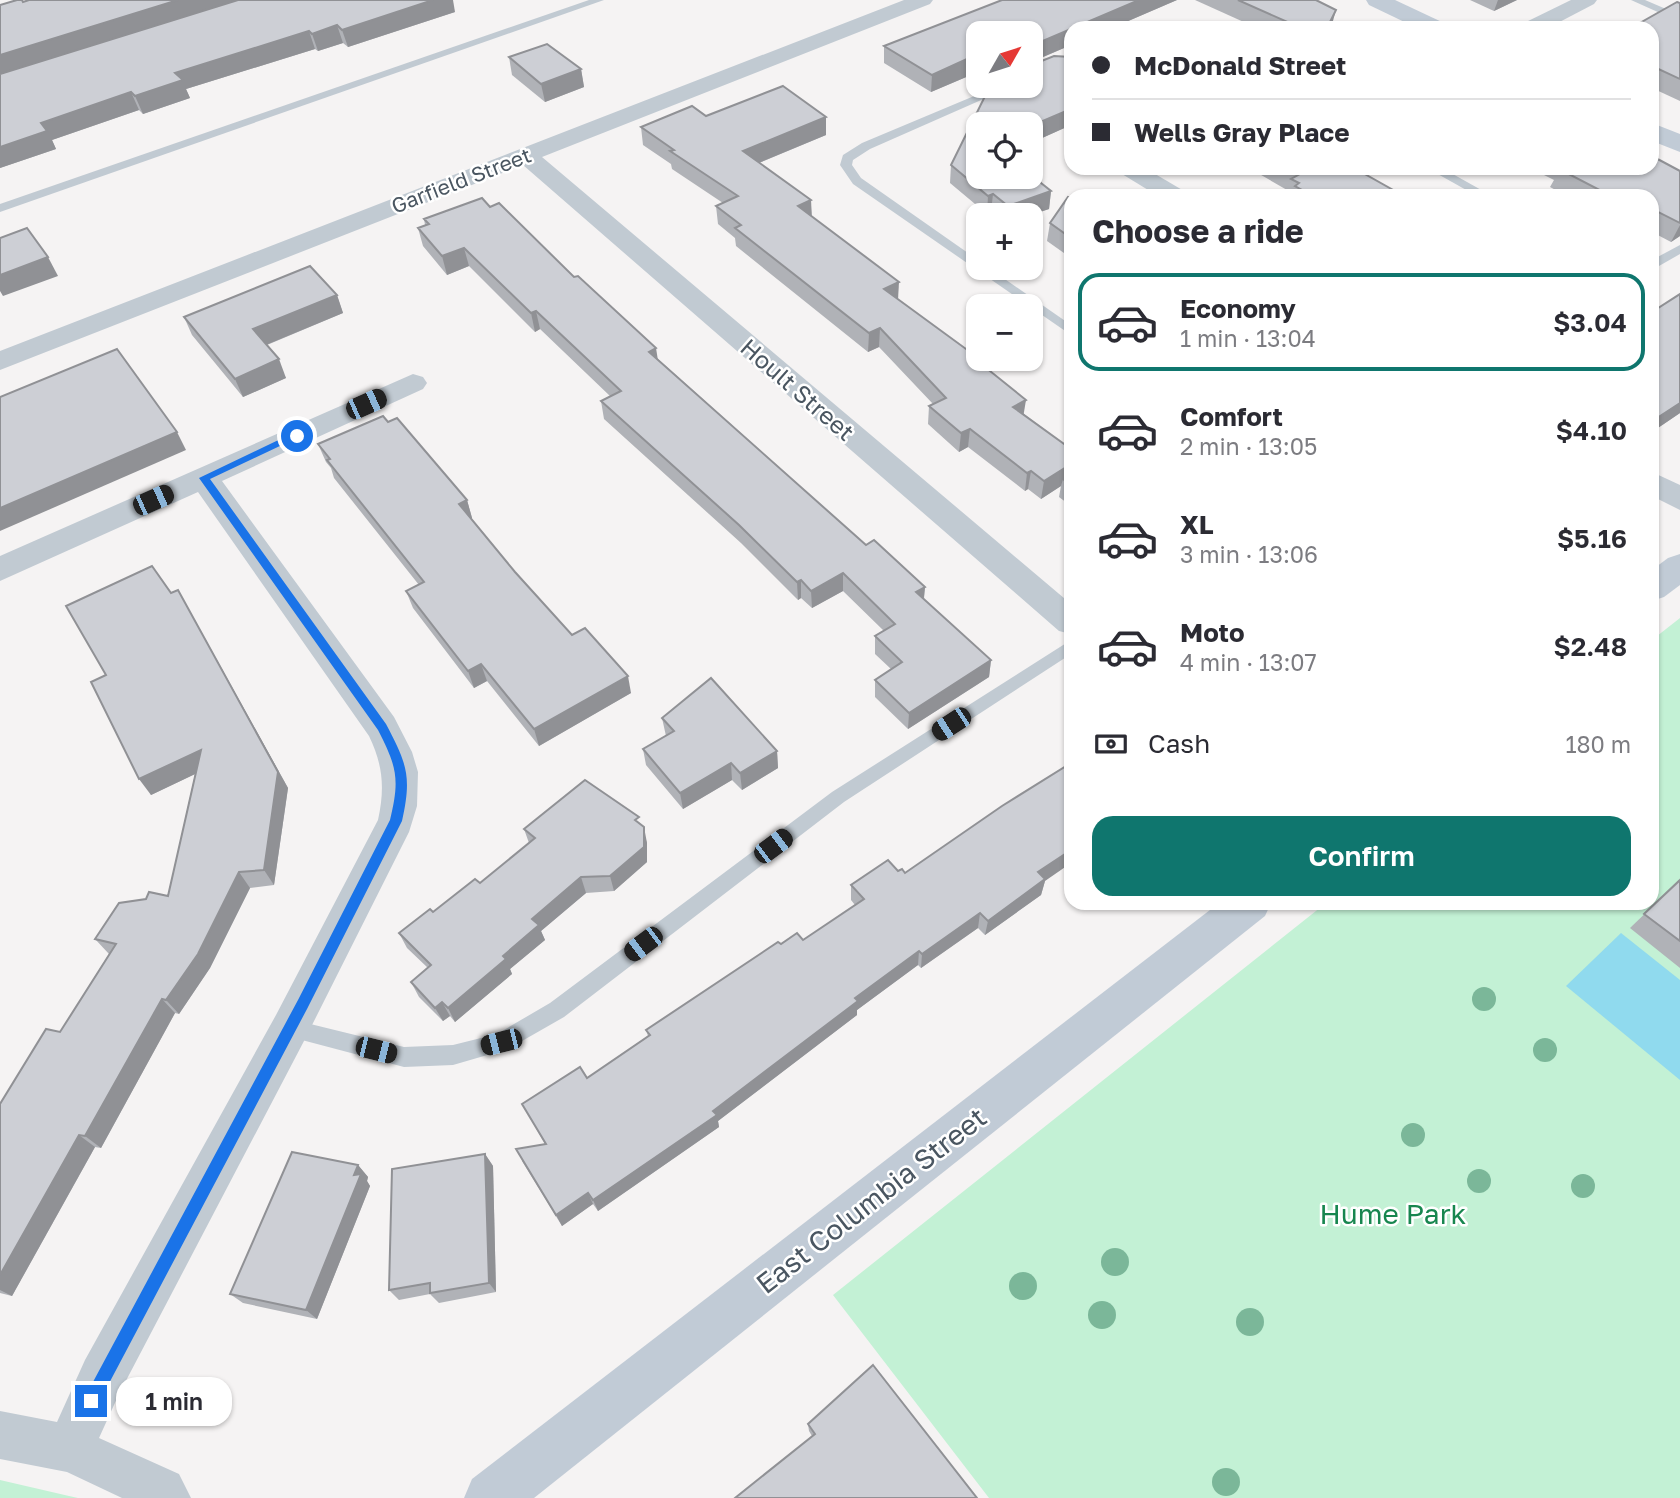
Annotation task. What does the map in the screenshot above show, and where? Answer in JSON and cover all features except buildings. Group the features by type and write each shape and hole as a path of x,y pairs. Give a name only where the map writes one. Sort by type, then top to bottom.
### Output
{"main road":[{"path":"1377,0 1421,21"},
{"path":"1659,134 1680,145"},
{"path":"1659,584 1680,567"},
{"name":"East Columbia Street","path":"491,1498 1241,910"}],"street":[{"name":"Garfield Street","path":"0,361 923,0"},
{"path":"1546,21 1587,0"},
{"name":"Hoult Street","path":"525,155 1064,616"},
{"path":"1140,175 1163,189"},
{"path":"0,569 413,383"},
{"path":"70,1449 102,1377 290,1028 396,821 403,790 399,761 382,727 204,478"},
{"path":"1659,486 1680,499"},
{"path":"0,1434 70,1449 162,1491 166,1498"}],"lane":[{"path":"0,208 599,0"},
{"path":"1636,0 1680,19"},
{"path":"966,257 856,181 846,165 847,158 866,146 979,98"},
{"path":"1446,175 1473,189"},
{"path":"1659,262 1680,249"},
{"path":"998,280 1064,326"},
{"path":"290,1028 404,1057 453,1055 501,1042 557,1010 838,797 1064,651"}],"green space":[{"name":"Hume Park","path":"1680,618 1680,1498 989,1498 833,1295 1317,910 1659,910 1659,634"},
{"path":"0,1480 69,1496 78,1498 0,1498"}],"water":[{"path":"1621,933 1680,980 1680,1080 1566,986"}],"route":[{"path":"91,1401 302,1005 396,821 403,790 399,761 382,727 204,478 297,436"}]}
